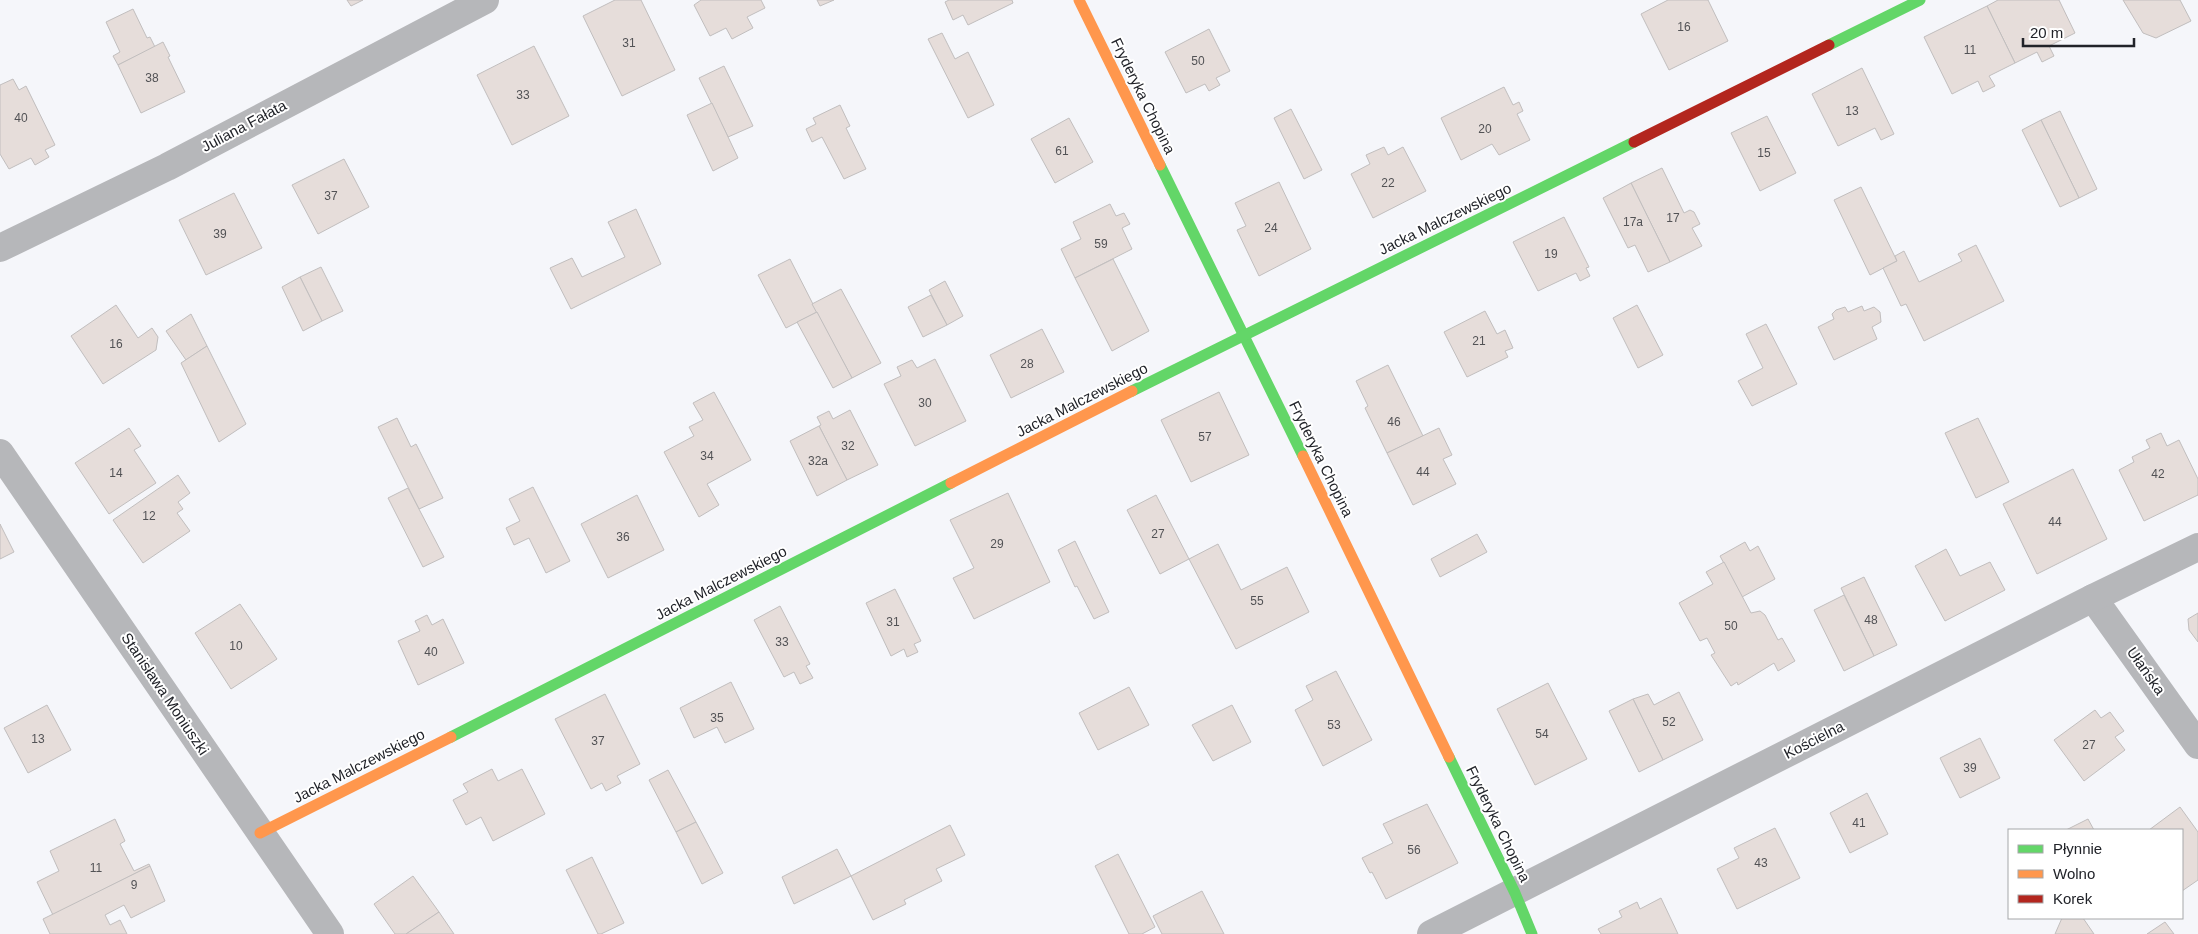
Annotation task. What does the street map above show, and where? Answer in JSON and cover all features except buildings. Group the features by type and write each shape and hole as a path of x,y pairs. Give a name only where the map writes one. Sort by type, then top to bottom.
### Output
{"street":[{"name":"Juliana Fałata","path":"0,248 167,167 485,0"},
{"name":"Fryderyka Chopina","path":"1079,0 1515,893 1532,934"},
{"name":"Jacka Malczewskiego","path":"260,832 1244,335 1920,0"},
{"name":"Stanisława Moniuszki","path":"0,453 330,934"},
{"name":"Kościelna","path":"1431,934 2093,598 2198,547"},
{"name":"Ułańska","path":"2093,598 2198,745"}],"traffic: fast":[{"path":"1829,45 1920,0"},
{"path":"1132,391 1634,142"},
{"path":"1160,165 1303,456"},
{"path":"451,737 951,483"},
{"path":"1449,757 1515,893 1532,934"}],"traffic: slow":[{"path":"1079,0 1160,165"},
{"path":"951,483 1132,391"},
{"path":"1303,456 1449,757"},
{"path":"260,833 451,737"}],"traffic: jam":[{"path":"1634,142 1829,45"}]}
